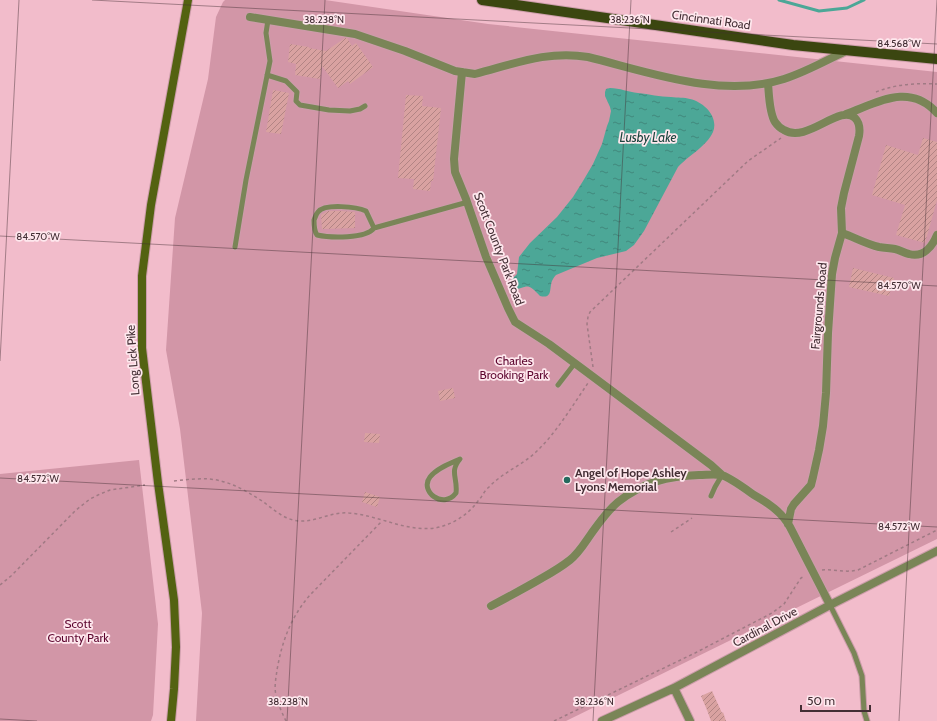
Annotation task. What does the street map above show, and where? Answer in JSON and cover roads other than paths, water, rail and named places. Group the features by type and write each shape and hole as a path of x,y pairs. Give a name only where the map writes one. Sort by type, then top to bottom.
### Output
{"main road":[{"name":"Long Lick Pike","path":"171,721 176,647 174,600 142,348 142,276 151,205 188,0"},
{"name":"Cincinnati Road","path":"482,0 793,45 937,59"}],"street":[{"path":"250,17 355,34 405,51 442,66 475,74 540,57 564,54 588,57 668,78 701,84 737,86 782,80 803,72 848,50"},
{"name":"Scott County Park Road","path":"462,72 454,159 455,172 468,202 491,269 515,322 592,375 692,450 722,475 777,510 788,524"},
{"path":"768,83 775,123 789,133 800,133 807,131 833,119 884,100 905,97 923,101 932,107 937,113"},
{"name":"Fairgrounds Road","path":"788,524 794,504 810,487 817,462 824,410 832,274 842,233 842,201 860,130 856,119 852,116 845,115"},
{"path":"842,233 874,246 896,249 912,255 919,254 929,249 937,235"},
{"path":"491,606 571,560 611,508 634,491 651,483 670,477 722,475"},
{"path":"788,524 814,571 830,605"},
{"name":"Cardinal Drive","path":"602,721 674,688 830,605 937,551"},
{"path":"674,688 690,721"}],"lane":[{"path":"235,247 246,180 270,61 266,33 268,20"},
{"path":"267,75 286,80 297,92 296,101 300,105 329,110 350,111 360,109 365,106"},
{"path":"374,228 366,211 348,207 324,208 318,211 314,222 314,232 317,236 342,237 364,234 370,232 374,228 468,202"},
{"path":"558,385 575,363"},
{"path":"460,459 454,468 456,493 446,500 437,499 428,488 429,479 435,472 460,459"},
{"path":"711,496 722,475"},
{"path":"830,605 854,653 862,676 864,712 867,721"}],"water":[{"name":"Lusby Lake","path":"610,88 659,96 685,98 700,103 712,116 714,121 713,132 702,146 678,167 644,231 634,245 626,251 597,258 556,275 552,281 550,293 547,296 540,296 531,288 526,286 512,289 510,281 517,274 519,257 530,243 557,217 573,197 593,164 602,144 609,121 611,111 605,96 605,92 606,89"}],"waterway":[{"path":"779,0 819,11 847,8 864,0"}],"place":[{"name":"Angel of Hope Ashley Lyons Memorial","path":"567,480"}],"park label":[{"name":"Charles Brooking Park","path":"514,368"},
{"name":"Scott County Park","path":"78,631"}]}
